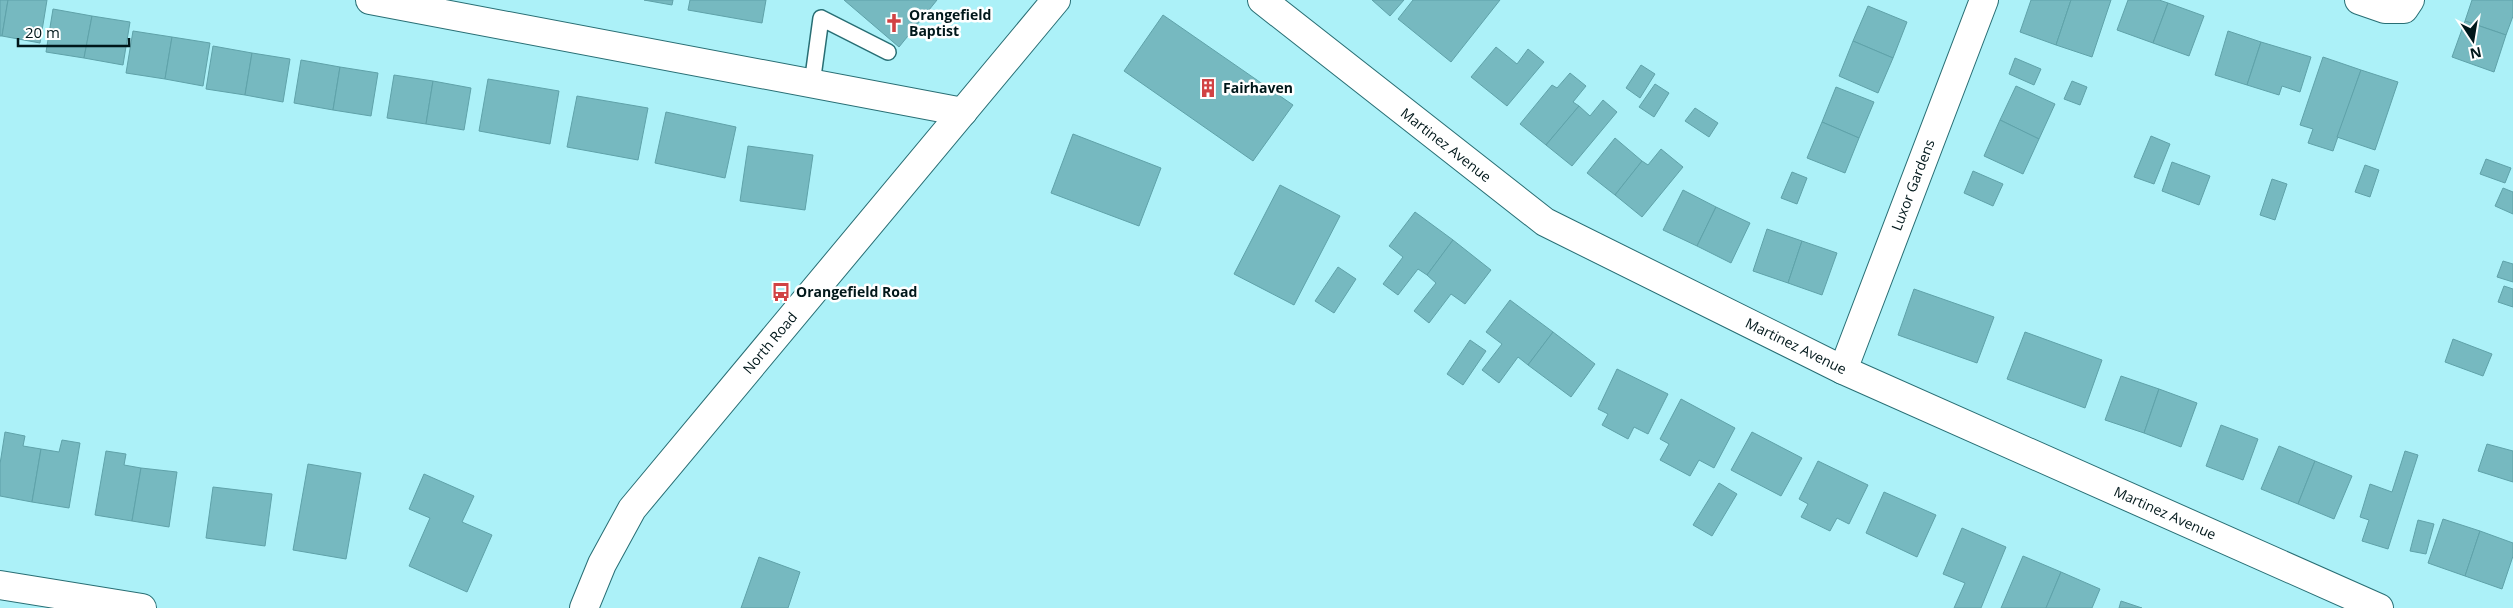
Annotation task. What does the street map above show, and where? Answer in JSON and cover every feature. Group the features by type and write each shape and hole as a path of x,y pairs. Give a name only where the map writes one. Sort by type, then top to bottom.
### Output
{"street":[{"path":"370,0 964,112"},
{"name":"North Road","path":"584,608 602,564 632,509 673,457 839,262 1056,0"},
{"name":"Martinez Avenue","path":"1262,0 1545,222 1844,370 2379,608"},
{"name":"Luxor Gardens","path":"1844,370 1984,0"},
{"path":"2360,0 2385,9 2404,9 2410,0"},
{"path":"0,586 142,608"}],"lane":[{"path":"812,84 821,18 888,52"}],"building":[{"path":"0,0 8,0 2,36 0,36"},
{"path":"8,0 47,0 40,43 2,36"},
{"path":"644,0 673,0 672,5"},
{"path":"690,0 766,0 762,23 688,10"},
{"name":"Orangefield Baptist","path":"844,0 937,0 899,47"},
{"path":"1372,0 1404,0 1390,16"},
{"path":"1413,0 1500,0 1451,62 1398,19"},
{"path":"2031,0 2071,0 2056,45 2020,32"},
{"path":"2071,0 2111,0 2092,57 2056,45"},
{"path":"2128,0 2159,0 2168,3 2153,43 2117,30"},
{"path":"2472,0 2513,0 2513,16 2506,35 2465,21"},
{"path":"2168,3 2204,16 2189,56 2153,43"},
{"path":"1868,6 1907,22 1893,58 1853,41"},
{"path":"53,9 92,16 84,58 46,52"},
{"name":"Fairhaven","path":"1163,15 1293,105 1253,161 1124,71"},
{"path":"92,16 130,22 123,65 84,58"},
{"path":"2465,21 2506,35 2494,72 2452,57"},
{"path":"133,31 172,37 165,79 126,73"},
{"path":"2228,31 2261,42 2247,85 2215,75"},
{"path":"172,37 210,43 203,86 165,79"},
{"path":"1853,41 1893,58 1878,93 1839,76"},
{"path":"2261,42 2311,57 2300,92 2282,86 2279,95 2247,85"},
{"path":"213,46 252,53 245,95 206,89"},
{"path":"1496,47 1517,64 1528,49 1544,62 1507,106 1471,77"},
{"path":"252,53 290,59 283,102 245,95"},
{"path":"2323,57 2361,70 2333,151 2308,143 2313,129 2300,125"},
{"path":"2015,58 2041,69 2034,85 2009,74"},
{"path":"301,60 340,67 333,110 294,103"},
{"path":"1641,65 1655,74 1640,98 1626,88"},
{"path":"340,67 378,73 371,116 333,110"},
{"path":"2361,70 2398,82 2375,150 2337,137"},
{"path":"1570,73 1586,86 1573,102 1579,106 1546,145 1520,124 1552,85 1557,88"},
{"path":"394,75 433,81 426,124 387,118"},
{"path":"488,79 559,91 550,144 479,131"},
{"path":"433,81 471,88 464,130 426,124"},
{"path":"2072,81 2087,87 2080,105 2064,99"},
{"path":"1655,84 1669,93 1654,117 1639,107"},
{"path":"2016,86 2055,104 2039,139 2000,120"},
{"path":"1836,87 1874,102 1859,138 1822,122"},
{"path":"577,96 648,108 638,160 567,147"},
{"path":"1603,100 1617,112 1572,166 1546,145 1579,106 1590,116"},
{"path":"1695,108 1718,123 1709,137 1685,121"},
{"path":"666,112 736,127 725,178 655,163"},
{"path":"2000,120 2039,139 2023,174 1984,156"},
{"path":"1822,122 1859,138 1845,173 1807,158"},
{"path":"1073,134 1161,168 1139,226 1051,193"},
{"path":"2151,136 2170,144 2154,184 2134,177"},
{"path":"1615,138 1642,161 1615,195 1587,173"},
{"path":"748,146 813,155 805,210 740,201"},
{"path":"1661,149 1683,167 1642,217 1615,195 1642,161 1648,165"},
{"path":"2486,159 2511,168 2505,183 2480,174"},
{"path":"2172,162 2210,176 2199,205 2162,191"},
{"path":"2365,165 2379,170 2370,197 2355,192"},
{"path":"1973,171 2003,184 1993,206 1964,193"},
{"path":"1792,172 1807,178 1797,204 1781,198"},
{"path":"2272,179 2287,184 2275,220 2260,215"},
{"path":"1280,185 1340,216 1294,305 1234,274"},
{"path":"2503,188 2513,192 2513,214 2495,206"},
{"path":"1683,190 1716,207 1697,246 1663,230"},
{"path":"1716,207 1750,223 1731,263 1697,246"},
{"path":"1415,212 1453,240 1427,275 1418,269 1398,295 1383,284 1403,257 1389,246"},
{"path":"1767,229 1802,241 1788,283 1753,271"},
{"path":"1453,240 1491,270 1465,304 1451,294 1429,323 1414,311 1436,283 1427,275"},
{"path":"1802,241 1837,253 1822,295 1788,283"},
{"path":"2503,261 2513,264 2513,282 2497,277"},
{"path":"1338,267 1356,279 1334,313 1315,301"},
{"path":"2504,286 2513,289 2513,307 2498,302"},
{"path":"1914,289 1994,317 1977,363 1898,335"},
{"path":"1510,300 1553,332 1528,365 1518,357 1499,383 1482,370 1502,344 1486,332"},
{"path":"1553,332 1595,364 1571,397 1528,365"},
{"path":"2025,332 2102,360 2085,408 2007,379"},
{"path":"2453,339 2492,354 2483,376 2445,362"},
{"path":"1470,340 1486,351 1463,385 1447,374"},
{"path":"1617,369 1668,394 1648,434 1634,427 1628,439 1602,425 1608,414 1598,409"},
{"path":"2121,376 2159,389 2144,433 2105,420"},
{"path":"2159,389 2197,403 2181,447 2144,433"},
{"path":"1681,399 1735,428 1714,468 1699,460 1690,476 1660,460 1669,444 1660,439"},
{"path":"2221,425 2258,439 2243,480 2206,466"},
{"path":"5,432 25,436 23,446 41,449 32,502 0,496 0,464"},
{"path":"1752,432 1802,458 1781,496 1731,470"},
{"path":"62,440 80,443 69,508 32,502 41,449 59,452"},
{"path":"2487,444 2513,451 2513,482 2478,471"},
{"path":"2279,446 2315,461 2298,504 2261,489"},
{"path":"106,451 126,454 124,465 141,468 132,521 95,515"},
{"path":"2405,451 2418,455 2388,549 2362,541 2369,520 2360,517 2370,484 2392,492"},
{"path":"1818,461 1868,485 1849,524 1837,518 1830,531 1801,517 1808,504 1799,499"},
{"path":"2315,461 2352,476 2334,519 2298,504"},
{"path":"308,464 361,473 346,559 293,550"},
{"path":"141,468 177,472 169,527 132,521"},
{"path":"424,474 474,496 462,522 492,535 467,592 409,566 430,518 409,509"},
{"path":"1719,483 1737,494 1712,536 1693,525"},
{"path":"213,487 272,494 265,546 206,538"},
{"path":"1884,492 1936,515 1917,557 1866,533"},
{"path":"2443,519 2480,531 2465,576 2428,563"},
{"path":"2418,520 2434,524 2426,554 2410,551"},
{"path":"1962,528 2006,547 1981,608 1954,608 1965,583 1943,574"},
{"path":"2480,531 2513,543 2513,556 2502,589 2465,576"},
{"path":"2023,556 2061,572 2046,608 2001,608"},
{"path":"759,557 800,572 788,608 741,608"},
{"path":"2061,572 2100,589 2092,608 2046,608"},
{"path":"2121,601 2142,608 2119,608"}],"place":[{"name":"Orangefield Baptist","path":"894,23"},
{"name":"Fairhaven","path":"1208,88"},
{"name":"Orangefield Road","path":"781,292"}]}
